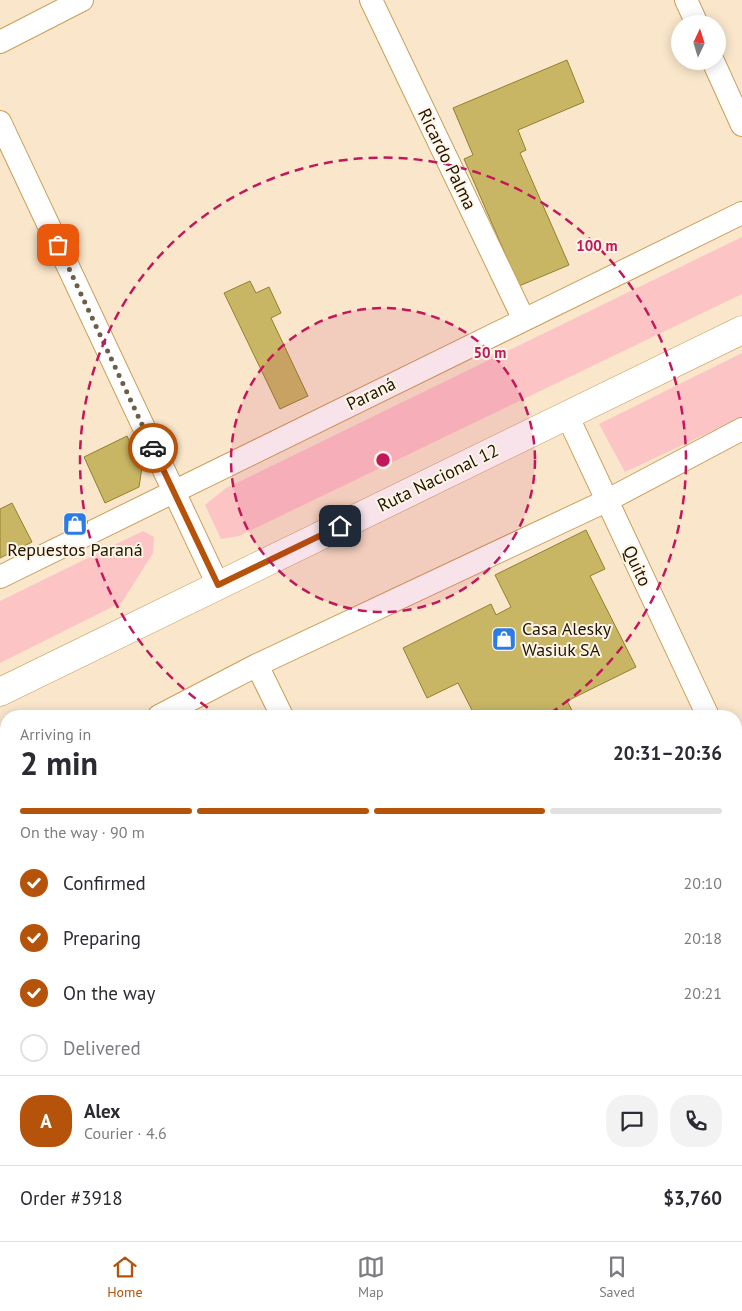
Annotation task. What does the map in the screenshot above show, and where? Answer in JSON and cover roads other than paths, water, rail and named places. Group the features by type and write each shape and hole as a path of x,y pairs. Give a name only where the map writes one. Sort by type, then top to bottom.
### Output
{"highway":[{"name":"Ruta Nacional 12","path":"0,692 742,330"}],"street":[{"path":"0,42 82,0"},
{"name":"Ricardo Palma","path":"371,0 523,318"},
{"path":"686,0 693,15"},
{"path":"718,70 742,125"},
{"path":"0,122 218,585"},
{"name":"Paraná","path":"0,577 523,318 742,213"},
{"name":"Quito","path":"567,415 705,710"},
{"path":"170,710 257,665 606,501 742,429"},
{"path":"257,665 279,710"}],"place":[{"name":"Repuestos Paraná","path":"75,524"},
{"name":"Casa Alesky Wasiuk SA","path":"504,639"}]}
